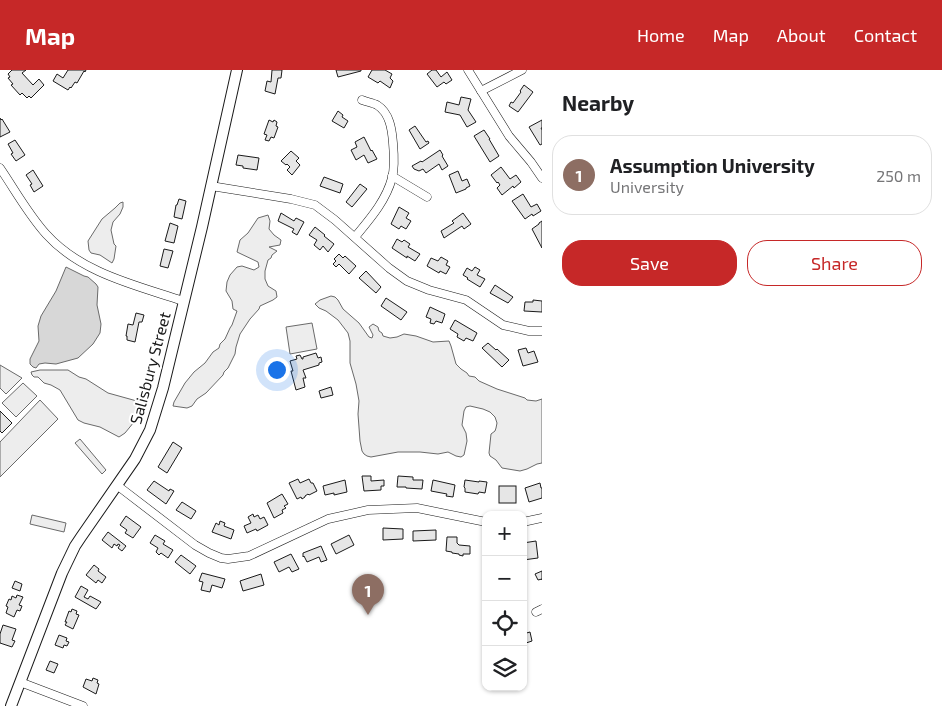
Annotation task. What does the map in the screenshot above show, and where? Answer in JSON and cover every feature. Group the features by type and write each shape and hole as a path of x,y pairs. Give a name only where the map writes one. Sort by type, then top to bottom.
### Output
{"main road":[{"name":"Salisbury Street","path":"11,706 70,555 136,459 150,430 163,388 237,70"}],"street":[{"path":"468,70 509,136 542,178"},
{"path":"481,91 522,70"},
{"path":"355,237 378,207 387,189 392,176 394,149 389,120 377,105 362,100"},
{"path":"0,168 36,222 47,236 66,253 104,274 183,301"},
{"path":"392,176 427,197"},
{"path":"211,186 309,203 325,212 389,268 407,281 429,290 466,300 503,325 542,331"},
{"path":"118,486 209,554 228,559 254,554 328,519 368,510 418,508 482,521"},
{"path":"527,521 542,518"},
{"path":"20,682 83,706"}],"shaded area":[{"path":"123,202 120,214 113,222 111,230 116,246 112,263 100,255 91,253 88,241 102,219"},
{"path":"268,215 270,221 269,229 281,240 280,245 269,247 277,251 268,260 265,271 265,279 268,286 276,291 277,297 260,306 250,319 240,334 235,354 228,368 206,393 197,399 192,406 187,408 173,406 185,383 213,352 219,348 232,325 237,311 233,309 232,301 226,291 230,275 237,267 242,266 254,270 259,267 258,262 237,252 240,240 248,233 258,218"},
{"path":"66,267 88,277 98,287 97,305 101,324 100,333 93,344 78,358 56,364 39,364 36,368 30,364 30,359 39,341 38,326 41,316 56,291"},
{"path":"331,296 338,300 343,309 359,323 369,337 372,338 373,335 369,327 373,324 378,327 383,336 390,338 404,334 433,342 449,341 456,364 469,376 527,400 536,401 542,399 542,463 520,471 502,468 489,453 491,434 495,431 497,423 495,417 490,412 470,406 466,407 464,411 462,425 467,441 464,455 461,457 448,452 438,454 398,452 371,457 364,454 360,441 359,401 350,363 348,333 338,320 315,304"},
{"path":"312,323 317,349 290,354 286,327"},
{"path":"0,365 22,378 6,394 0,388"},
{"path":"40,370 68,370 108,393 144,403 145,407 139,418 119,437 100,427 78,420 60,390 32,375 31,372"},
{"path":"23,383 37,396 16,417 2,403"},
{"path":"40,400 58,419 0,477 0,442"},
{"path":"80,439 106,470 102,474 75,443"},
{"path":"32,515 66,523 64,532 30,524"}],"building":[{"path":"12,70 26,70 22,73 33,85 39,79 44,85 31,98 29,96 27,98 22,93 20,95 11,85 13,84 8,78 10,77 8,74"},
{"path":"68,70 86,70 77,83 75,82 68,90 53,81 57,74 63,78"},
{"path":"272,70 282,70 281,78 278,78 275,94 265,91 267,81 271,82"},
{"path":"336,70 361,70 361,71 338,77"},
{"path":"372,70 385,70 392,74 390,78 393,81 390,88 380,81 378,83 368,77"},
{"path":"432,70 436,70 441,77 447,72 452,80 446,84 444,82 437,87 427,74"},
{"path":"524,85 533,92 518,112 509,106 521,92"},
{"path":"461,97 471,99 468,110 476,122 467,127 460,115 445,112 447,102 459,105"},
{"path":"338,111 348,121 344,128 332,121"},
{"path":"0,118 10,132 0,137"},
{"path":"269,120 277,122 276,126 278,127 274,138 271,137 269,141 265,140 267,135 264,134"},
{"path":"542,120 542,144 540,145 529,127"},
{"path":"415,126 426,142 428,141 429,143 420,149 409,130"},
{"path":"484,130 499,156 490,162 474,136"},
{"path":"364,137 377,159 368,163 364,155 356,160 351,150 357,147 355,142"},
{"path":"15,140 25,155 16,161 11,154 13,153 8,144"},
{"path":"440,150 448,166 442,170 439,164 426,173 423,169 419,171 412,166 422,162"},
{"path":"291,151 299,158 296,161 300,165 292,175 287,170 290,167 281,161"},
{"path":"238,155 259,158 257,170 236,165"},
{"path":"501,167 510,179 516,175 521,182 502,195 497,188 500,185 491,175"},
{"path":"33,170 43,186 34,192 30,185 32,184 26,175"},
{"path":"458,171 462,181 467,179 470,186 456,193 449,175"},
{"path":"324,177 343,184 340,193 320,186"},
{"path":"360,184 367,189 352,207 346,202"},
{"path":"523,194 531,207 537,204 541,211 525,219 512,201"},
{"path":"179,199 186,201 182,219 174,217"},
{"path":"399,207 409,213 406,218 411,221 406,229 401,226 399,229 391,224"},
{"path":"281,213 294,221 296,218 304,222 297,235 292,232 294,229 278,221"},
{"path":"463,213 471,224 464,229 462,226 444,238 441,231 454,223 452,221"},
{"path":"542,221 542,248 532,229"},
{"path":"170,223 178,226 174,243 165,241"},
{"path":"315,227 334,244 328,252 323,246 320,250 314,245 317,240 309,235"},
{"path":"397,239 402,242 404,240 410,244 408,247 420,254 415,261 392,248"},
{"path":"164,249 173,251 168,268 160,266"},
{"path":"339,254 343,258 345,256 356,266 349,274 339,264 336,267 333,264 336,261 334,259"},
{"path":"441,257 448,261 446,265 450,267 446,274 440,271 439,273 427,266 431,258 438,261"},
{"path":"475,267 480,270 477,275 485,279 480,287 463,275 467,268 472,271"},
{"path":"366,271 381,287 376,293 359,278"},
{"path":"495,285 513,297 508,303 490,293"},
{"path":"386,298 407,312 401,320 381,306"},
{"path":"533,300 542,301 542,312 524,311 525,302 533,302"},
{"path":"430,307 445,314 442,323 436,321 434,324 430,323 431,319 426,317"},
{"path":"136,313 144,315 142,322 139,322 135,342 127,340 126,336 128,324 133,325"},
{"path":"455,320 477,333 473,341 466,338 464,341 457,337 458,334 450,329"},
{"path":"488,343 509,360 502,367 482,348"},
{"path":"526,348 528,353 534,351 538,362 523,366 518,350"},
{"path":"316,353 318,358 321,357 322,362 319,365 303,370 306,378 303,378 305,387 296,390 290,361 297,359 296,356 300,355 303,359 303,357"},
{"path":"331,387 333,395 321,398 319,391"},
{"path":"0,411 12,423 2,433 0,431"},
{"path":"173,442 182,448 167,473 158,467"},
{"path":"362,476 371,476 371,481 384,480 384,486 381,486 381,490 364,491"},
{"path":"398,476 413,477 413,480 423,480 422,489 397,487"},
{"path":"298,479 300,483 309,479 317,491 308,494 302,499 301,497 297,499 289,483"},
{"path":"345,480 347,492 325,495 323,486"},
{"path":"433,480 455,485 453,497 431,491"},
{"path":"465,480 487,482 485,493 465,492"},
{"path":"154,481 169,491 170,489 174,491 166,504 147,490"},
{"path":"540,483 542,498 529,502 525,488"},
{"path":"499,486 516,486 516,503 499,503"},
{"path":"282,494 288,504 284,506 286,508 282,510 283,513 274,518 267,503"},
{"path":"182,502 196,511 191,519 176,510"},
{"path":"253,514 254,517 258,515 260,519 264,517 268,525 257,531 256,529 247,533 244,526 251,523 248,517"},
{"path":"126,516 141,527 133,538 125,533 127,530 120,525"},
{"path":"220,521 225,523 224,526 234,530 231,539 212,532 216,523 219,525"},
{"path":"383,528 403,529 403,539 383,540"},
{"path":"436,530 436,540 413,541 413,531"},
{"path":"108,532 126,546 122,551 118,548 120,545 114,544 112,548 102,540"},
{"path":"155,535 165,541 163,544 173,550 168,558 161,553 159,555 156,552 158,548 150,543"},
{"path":"349,535 354,545 336,554 331,544"},
{"path":"447,537 457,537 459,545 470,546 470,554 463,554 463,556 446,551"},
{"path":"536,541 538,558 527,559 527,542"},
{"path":"321,546 327,560 321,562 319,557 307,562 303,557 303,553"},
{"path":"291,554 299,569 292,572 289,567 279,572 274,562"},
{"path":"181,555 196,566 190,574 175,562"},
{"path":"94,565 106,577 102,583 98,580 96,583 86,575"},
{"path":"542,571 542,579 538,580 535,574"},
{"path":"202,573 225,579 222,588 212,585 210,592 201,590 203,582 199,581"},
{"path":"261,574 264,585 243,591 240,581"},
{"path":"15,581 22,584 20,591 12,588"},
{"path":"81,586 88,590 84,597 88,599 90,596 101,602 96,609 75,597"},
{"path":"17,595 23,597 19,605 22,606 20,611 17,610 14,617 6,613 8,607 6,606 12,596 16,598"},
{"path":"72,609 77,611 76,614 79,615 73,629 65,625 69,611 71,612"},
{"path":"3,625 16,629 12,640 15,641 12,647 0,643"},
{"path":"530,632 532,641 527,643 527,633"},
{"path":"59,635 67,638 66,641 69,642 63,648 55,645"},
{"path":"50,661 58,664 54,673 46,670"},
{"path":"93,678 98,680 97,683 99,684 96,694 83,687 86,679 92,681"}],"place":[{"name":"Assumption University","path":"368,615"}]}
